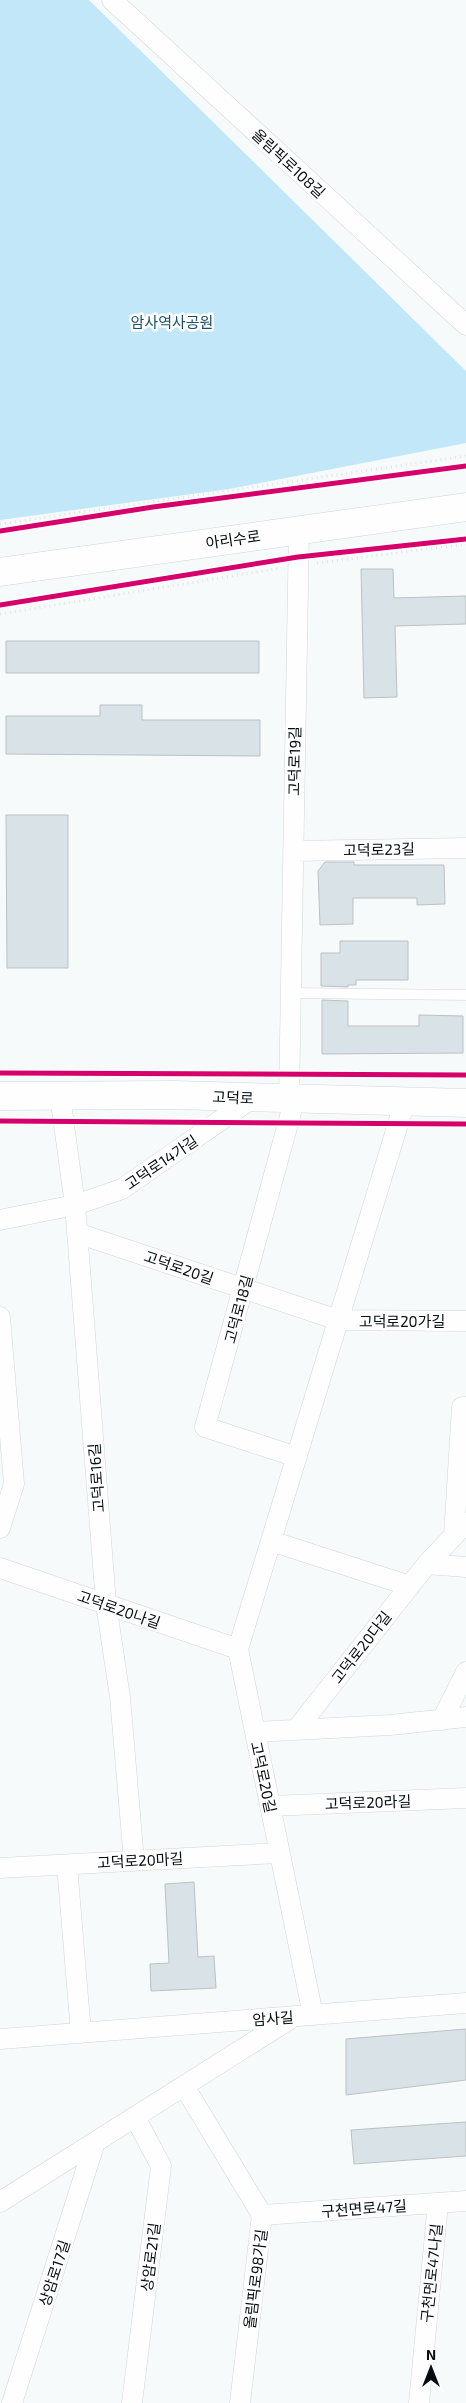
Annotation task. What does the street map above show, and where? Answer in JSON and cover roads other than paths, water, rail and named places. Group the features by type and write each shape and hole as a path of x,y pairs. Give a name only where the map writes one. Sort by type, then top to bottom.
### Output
{"street":[{"name":"올림픽로108길","path":"112,0 466,326"},
{"name":"아리수로","path":"0,572 466,507"},
{"name":"고덕로19길","path":"292,1098 290,993 299,529"},
{"name":"고덕로23길","path":"293,851 466,848"},
{"name":"고덕로","path":"0,1096 254,1097 466,1103"},
{"name":"고덕로16길","path":"60,1096 75,1204 106,1604 120,1698 134,1861"},
{"name":"고덕로14가길","path":"0,1220 75,1204 122,1189 254,1097"},
{"name":"고덕로18길","path":"292,1098 244,1289 205,1427 296,1456"},
{"name":"고덕로20길","path":"303,2016 280,1853 238,1649 405,1101"},
{"name":"고덕로20길","path":"77,1233 338,1320"},
{"path":"0,1317 14,1484 0,1528"},
{"name":"고덕로20가길","path":"338,1320 466,1321"},
{"name":"고덕로20다길","path":"296,1730 427,1564 460,1530 462,1407 466,1407"},
{"path":"271,1541 410,1586"},
{"path":"427,1564 466,1567"},
{"name":"고덕로20나길","path":"0,1568 238,1649"},
{"path":"442,1720 466,1672"},
{"path":"255,1732 466,1717"},
{"name":"고덕로20라길","path":"270,1806 466,1798"},
{"name":"고덕로20마길","path":"0,1868 280,1853"},
{"path":"67,1864 81,2032"},
{"name":"암사길","path":"0,2039 466,2003"},
{"path":"0,2202 135,2116 303,2016"},
{"name":"올림픽로98가길","path":"184,2086 262,2215 240,2403"},
{"name":"상암로21길","path":"132,2403 160,2166 135,2116"},
{"name":"상암로17길","path":"12,2403 95,2142"},
{"name":"구천면로47길","path":"262,2215 466,2201"},
{"name":"구천면로47나길","path":"418,2403 438,2203"}],"lane":[{"path":"290,993 466,995"}],"park label":[{"name":"암사역사공원","path":"172,322"}]}
